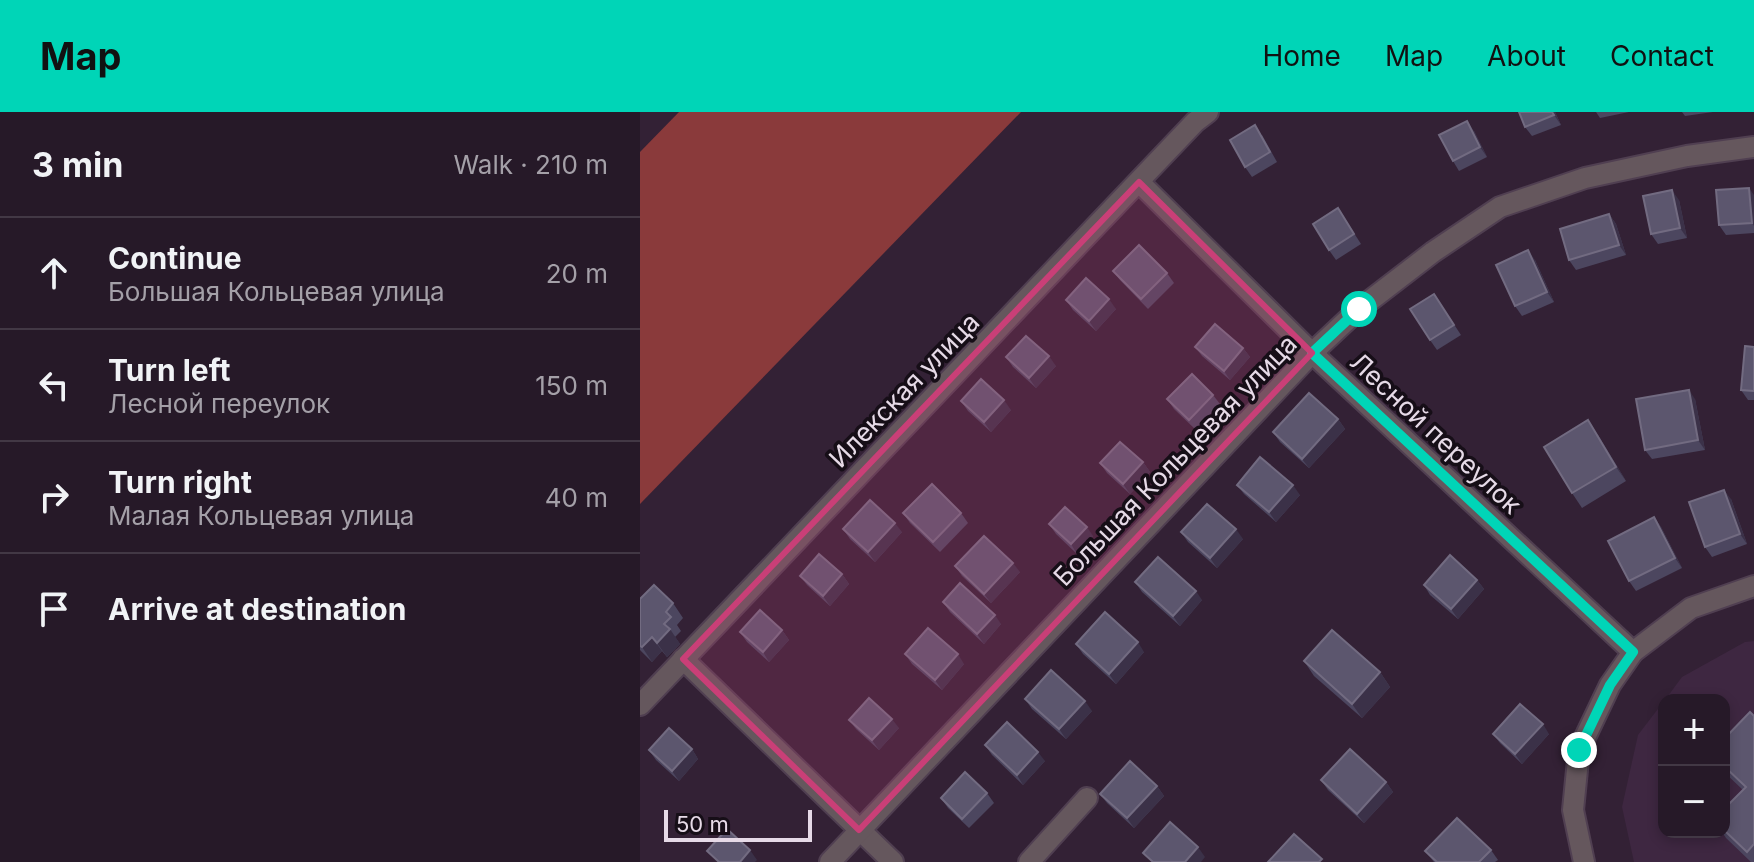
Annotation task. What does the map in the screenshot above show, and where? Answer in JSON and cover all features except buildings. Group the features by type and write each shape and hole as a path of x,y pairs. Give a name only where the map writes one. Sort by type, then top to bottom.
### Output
{"street":[{"name":"Илекская улица","path":"640,705 1208,112"},
{"name":"Большая Кольцевая улица","path":"830,862 1312,353 1359,309 1500,207 1585,178 1687,156 1754,147"},
{"name":"Лесной переулок","path":"1139,182 1312,353 1633,652"},
{"path":"1584,862 1573,810 1579,750 1610,685 1633,652 1691,608 1754,586"},
{"path":"683,659 893,862"},
{"path":"1029,862 1087,798"}],"highlighted area":[{"path":"1139,182 1312,353 859,830 683,659"}],"shaded area":[{"path":"679,112 1021,112 640,504 640,152"},
{"path":"1754,641 1754,862 1634,862 1622,807 1638,735 1658,709 1658,838 1730,838 1730,694 1669,694 1682,677 1745,642"}],"route":[{"path":"1359,309 1312,353 1633,652 1610,685 1579,750"}]}
